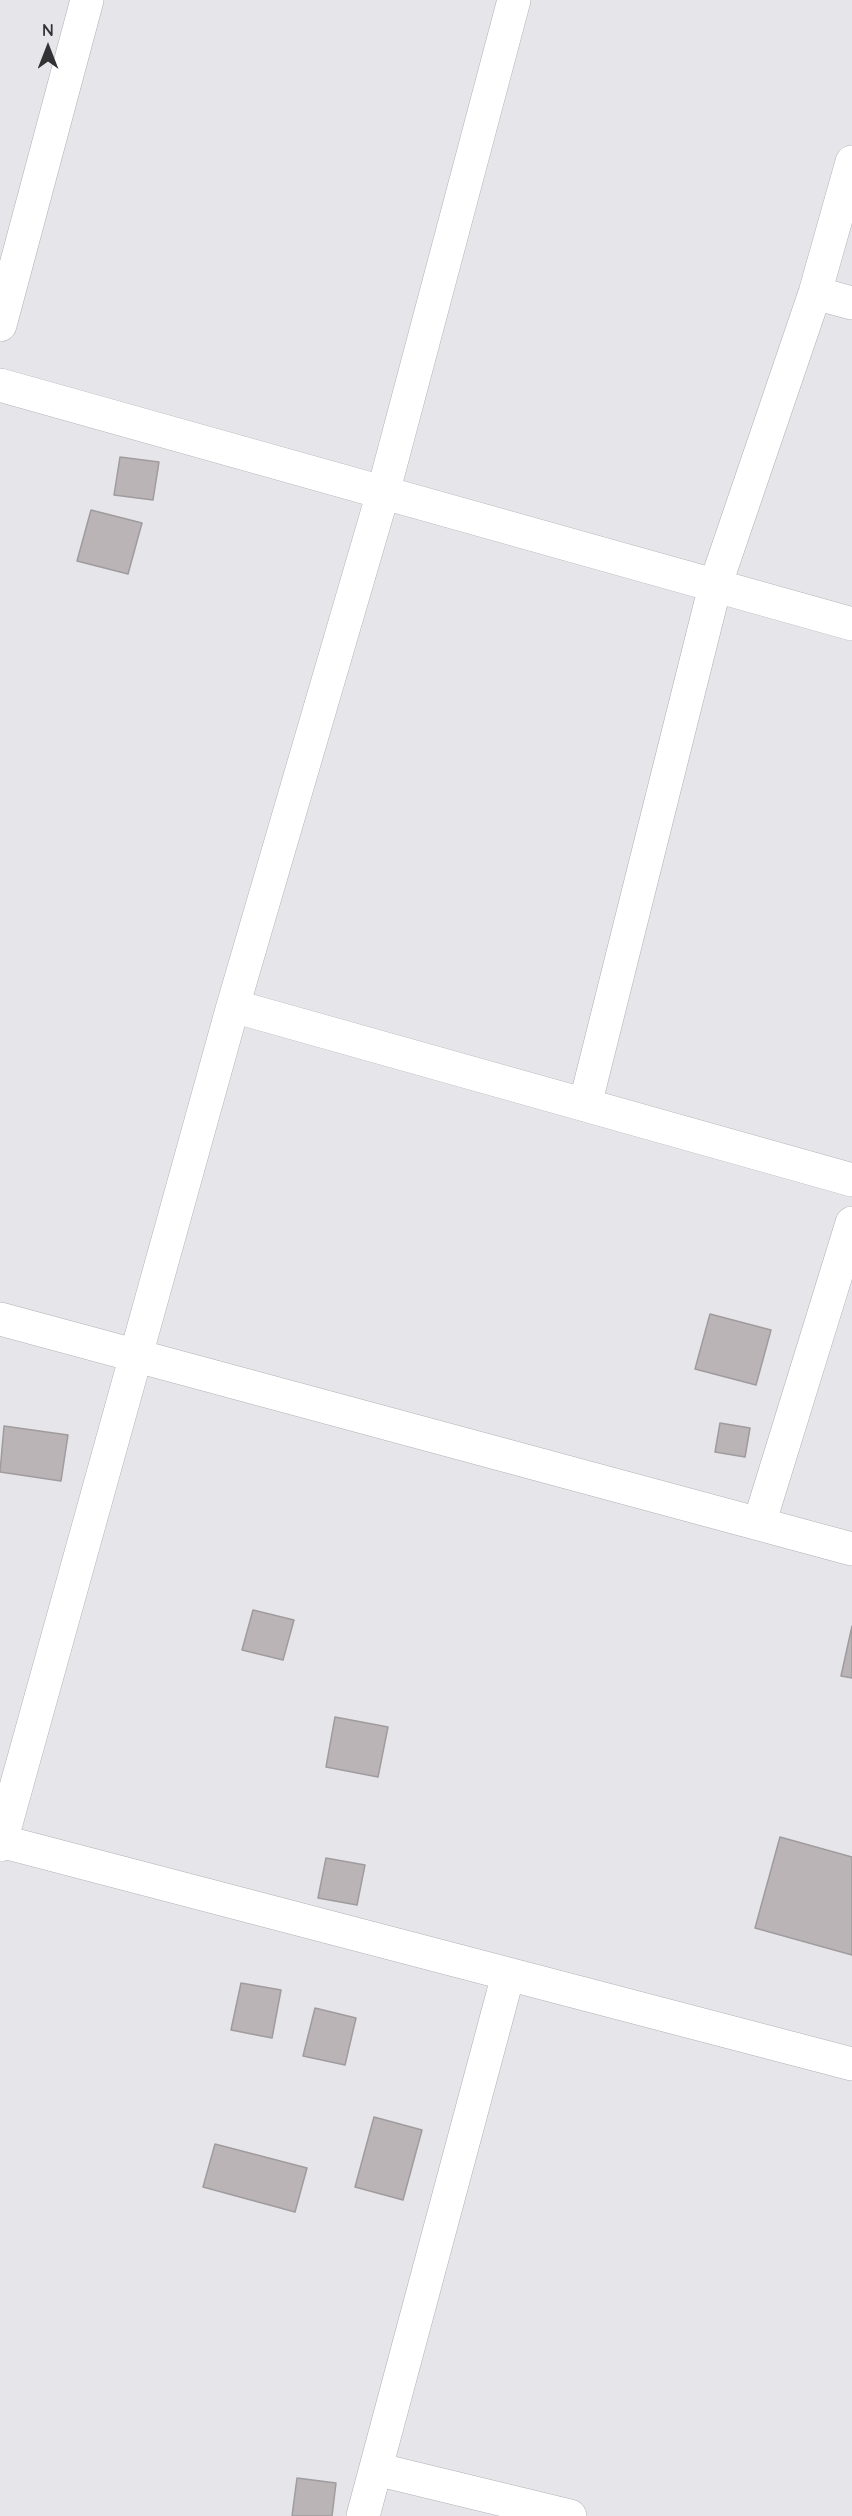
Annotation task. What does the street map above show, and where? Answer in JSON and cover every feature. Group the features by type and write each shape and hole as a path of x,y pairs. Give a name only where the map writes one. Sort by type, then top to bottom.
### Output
{"street":[{"path":"0,325 87,0"},
{"path":"514,0 383,493 233,1006 0,1843 852,2064"},
{"path":"585,1105 715,586 815,293 852,162"},
{"path":"815,293 852,303"},
{"path":"0,385 852,624"},
{"path":"233,1006 852,1180"},
{"path":"759,1524 852,1223"},
{"path":"0,1319 852,1548"},
{"path":"363,2516 508,1975"},
{"path":"376,2469 570,2516"}],"building":[{"path":"120,457 159,462 153,500 114,495"},
{"path":"91,510 142,523 128,574 77,561"},
{"path":"710,1314 771,1330 756,1385 695,1369"},
{"path":"720,1423 750,1428 745,1457 715,1452"},
{"path":"4,1426 68,1435 61,1481 0,1472"},
{"path":"253,1610 294,1620 283,1660 242,1650"},
{"path":"852,1626 852,1678 841,1676"},
{"path":"335,1717 388,1727 378,1777 326,1767"},
{"path":"780,1837 852,1857 852,1955 755,1928"},
{"path":"326,1858 365,1865 357,1905 318,1898"},
{"path":"241,1983 281,1990 272,2038 231,2030"},
{"path":"315,2008 356,2018 345,2065 303,2056"},
{"path":"374,2117 422,2130 403,2200 355,2187"},
{"path":"215,2144 307,2168 295,2212 203,2187"},
{"path":"297,2478 336,2483 332,2516 292,2516"}]}
